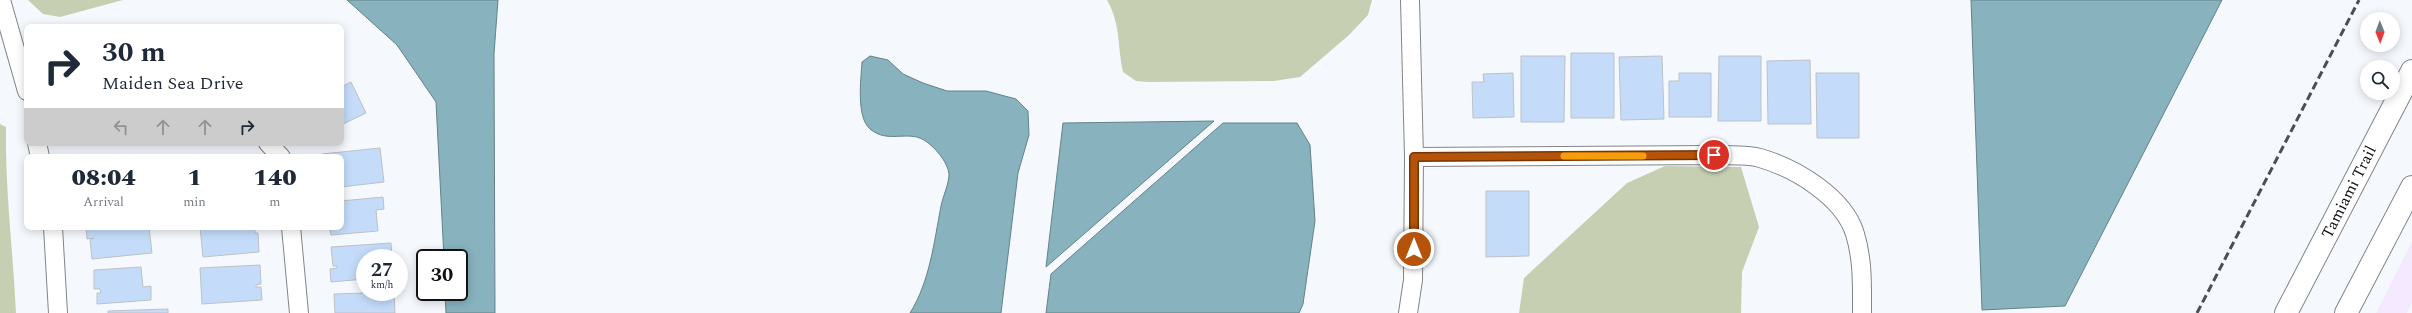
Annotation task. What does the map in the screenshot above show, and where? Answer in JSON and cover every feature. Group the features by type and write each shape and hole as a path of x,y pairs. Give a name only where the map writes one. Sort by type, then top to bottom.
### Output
{"main road":[{"name":"Tamiami Trail","path":"2286,313 2412,71"},
{"path":"2346,313 2412,187"}],"street":[{"path":"1,0 24,80"},
{"path":"1408,313 1413,280 1414,157 1410,0"},
{"path":"271,146 278,154"},
{"path":"1414,157 1714,155 1759,158 1789,168 1820,188 1838,206 1855,232 1862,270 1862,313"},
{"path":"53,230 58,313"},
{"path":"291,230 299,313"}],"shaded area":[{"path":"2412,241 2412,303 2407,313 2376,313"}],"green space":[{"path":"28,0 123,0 60,17 43,14"},
{"path":"1107,0 1372,0 1368,15 1349,35 1300,77 1274,81 1148,82 1136,81 1123,72 1117,26"},
{"path":"0,124 6,127 8,197 16,313 0,313"},
{"path":"1665,166 1741,167 1759,227 1742,272 1741,313 1519,313 1524,278 1627,183"}],"water":[{"path":"347,0 498,0 494,54 495,313 446,313 445,301 468,301 468,249 444,249 436,102 397,45"},
{"path":"1971,0 2222,0 2065,306 1982,310"},
{"path":"870,56 888,60 903,74 923,83 947,91 986,91 1016,99 1028,111 1029,135 1018,173 1001,313 910,313 917,301 927,275 949,174 946,164 940,155 924,140 911,136 884,136 870,129 863,116 860,97 862,62"},
{"path":"1214,121 1046,267 1063,123"},
{"path":"1223,123 1297,123 1310,145 1315,221 1303,304 1299,313 1046,313 1051,274"}],"building":[{"path":"1571,53 1614,53 1614,118 1571,118"},
{"path":"1521,56 1565,56 1564,122 1521,122"},
{"path":"1662,56 1664,119 1621,120 1619,57"},
{"path":"1719,56 1761,56 1761,121 1718,121"},
{"path":"1810,60 1811,124 1768,124 1767,61"},
{"path":"1513,73 1514,117 1473,118 1472,82 1484,82 1483,74"},
{"path":"1679,73 1711,73 1711,117 1669,117 1669,81 1679,81"},
{"path":"1816,73 1859,73 1859,138 1817,138"},
{"path":"351,82 366,113 344,124 344,86"},
{"path":"380,148 384,182 344,187 344,154 322,154"},
{"path":"1486,191 1529,191 1529,256 1486,257"},
{"path":"383,197 384,209 376,210 378,231 331,235 330,230 344,230 344,201"},
{"path":"86,230 149,230 152,253 92,259 90,240 94,238 87,239"},
{"path":"200,230 255,230 255,233 258,233 259,252 203,257"},
{"path":"391,243 391,249 356,249 356,280 331,282 330,269 337,268 337,266 333,266 331,247"},
{"path":"260,265 261,284 256,285 256,287 261,287 262,300 202,304 200,268"},
{"path":"141,267 143,287 151,286 151,300 97,304 97,293 101,293 100,289 94,289 94,270"},
{"path":"356,293 356,301 394,301 395,313 335,313 334,294"},
{"path":"168,309 168,313 108,313 108,311"}],"railway":[{"path":"2197,313 2359,0"}],"slow traffic":[{"path":"1564,156 1643,156"}],"route":[{"path":"1414,249 1414,157 1714,155"}]}
